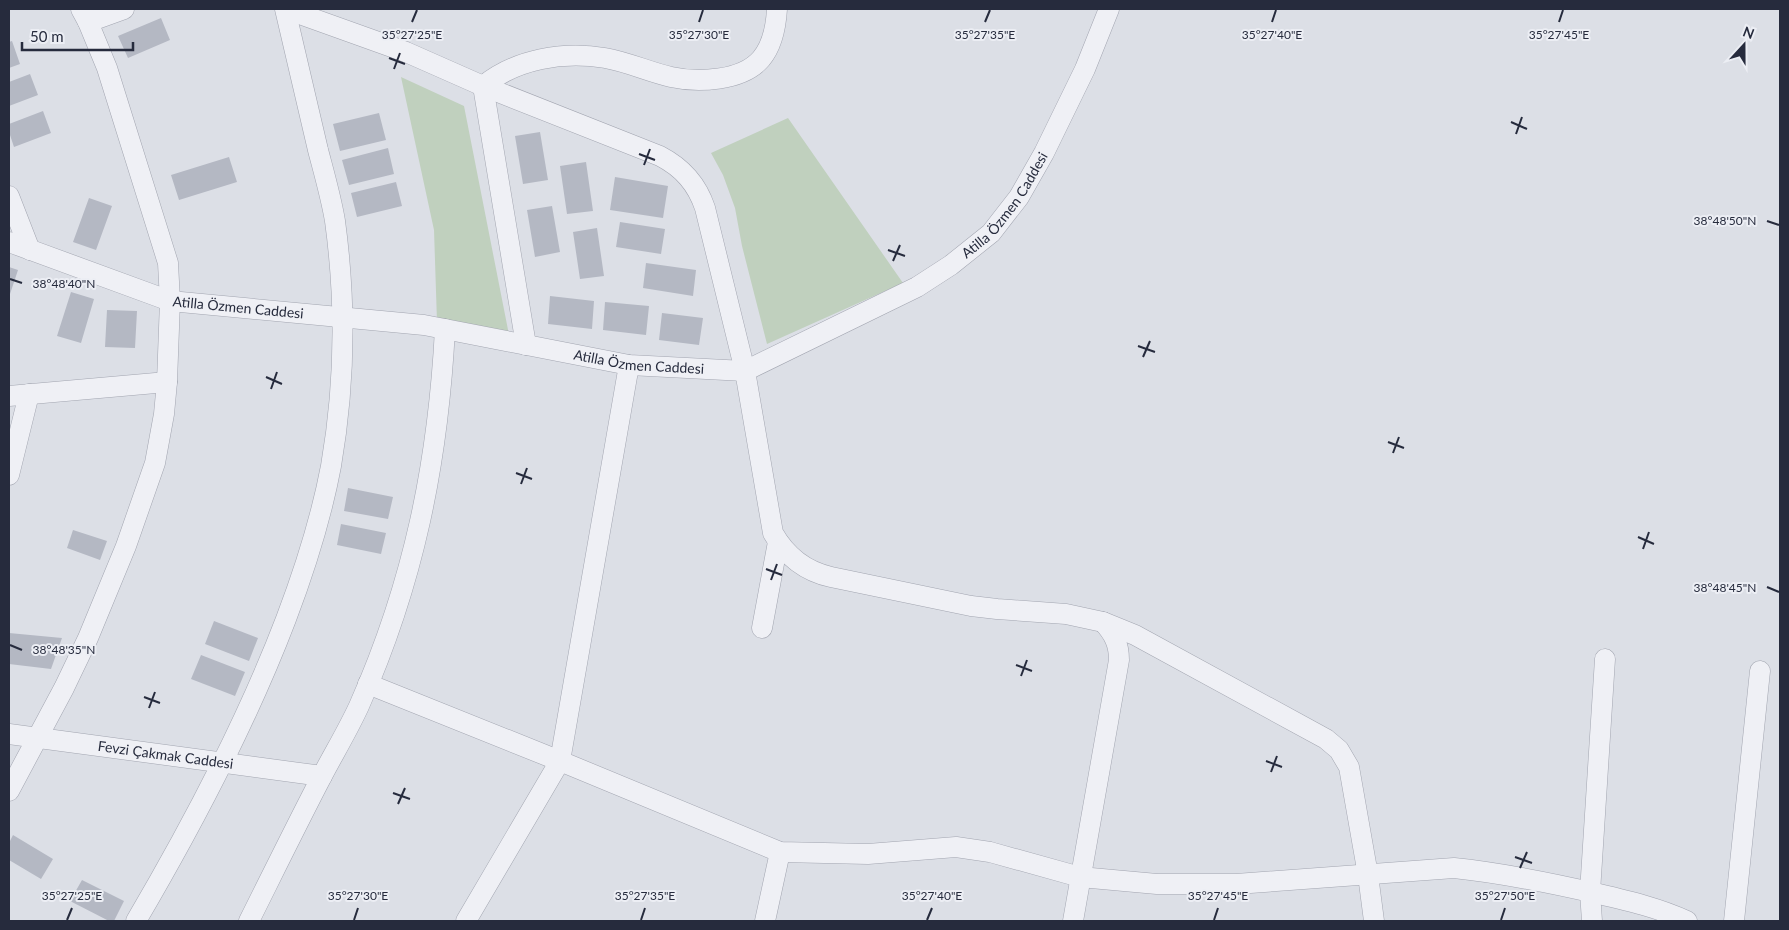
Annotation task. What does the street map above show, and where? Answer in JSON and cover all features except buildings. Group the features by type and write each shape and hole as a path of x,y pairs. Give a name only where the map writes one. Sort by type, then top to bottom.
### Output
{"street":[{"path":"9,791 39,737 88,638 110,587 144,498 160,438 167,382 170,301 168,263 107,68 85,16 124,9"},
{"path":"286,9 397,49 483,86 660,156 677,166 697,188 705,208 745,371 773,533 788,554 809,570 825,576 971,606 1066,614 1104,622 1135,635 1333,744 1349,767 1374,921"},
{"path":"136,921 223,762 274,650 314,539 331,465 342,364 343,318 334,219 286,9"},
{"path":"483,86 504,71 516,66 544,59 575,56 606,58 684,79 708,80 725,77 748,69 760,60 772,39 777,9"},
{"name":"Atilla Özmen Caddesi","path":"9,242 170,301 424,325 629,365 745,371 917,287 951,266 991,233 1015,203 1044,153 1092,55 1109,9"},
{"path":"483,86 526,344"},
{"path":"9,196 30,250"},
{"path":"249,921 359,707 408,571 424,510 440,404 445,329"},
{"path":"466,921 560,760 629,365"},
{"path":"9,475 19,395 167,382"},
{"path":"762,628 778,542"},
{"path":"1073,921 1119,660 1114,635 1104,622"},
{"path":"1592,921 1590,892 1605,659"},
{"path":"1734,921 1760,671"},
{"path":"368,684 560,760 780,852 868,854 912,852 942,847 973,849 1080,877 1137,883 1195,885 1236,884 1454,868 1521,877 1590,892 1635,903 1687,921"},
{"name":"Fevzi Çakmak Caddesi","path":"9,734 322,776"},
{"path":"764,921 780,852"}],"green space":[{"path":"401,77 464,106 510,340 437,322 434,230"},
{"path":"788,118 903,283 767,344 742,246 735,208 723,175 711,153"}]}
